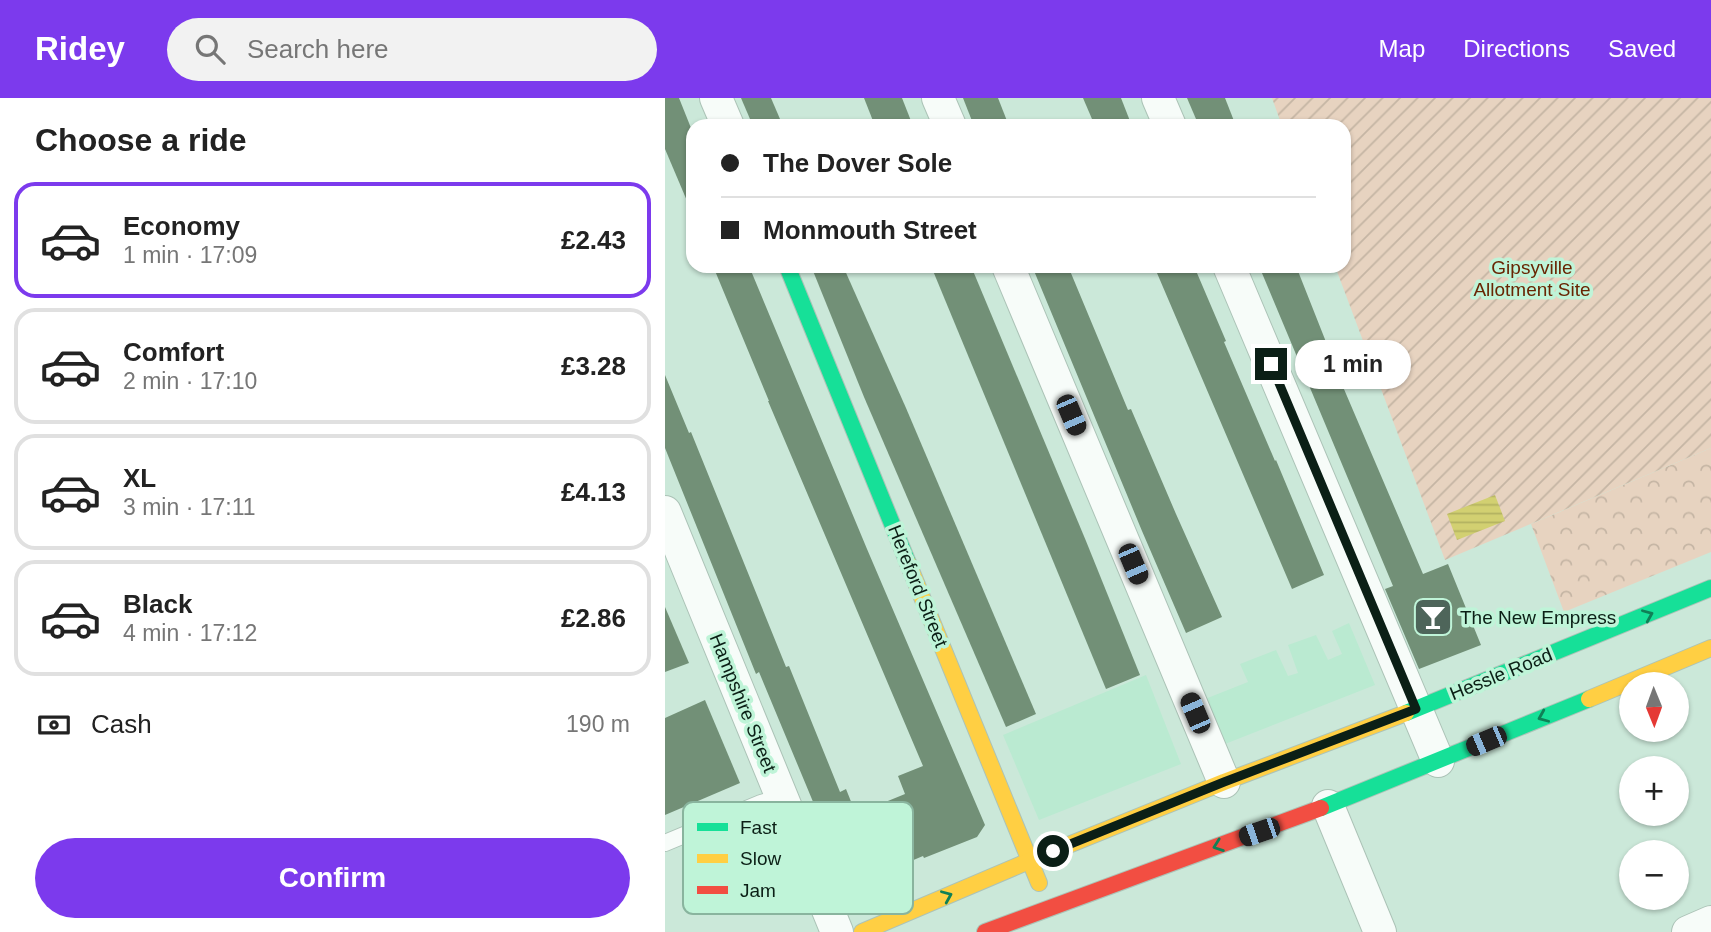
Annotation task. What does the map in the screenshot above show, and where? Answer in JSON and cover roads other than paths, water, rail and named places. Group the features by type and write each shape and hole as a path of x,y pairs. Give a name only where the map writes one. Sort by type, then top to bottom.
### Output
{"street":[{"path":"716,98 725,119"},
{"path":"938,98 947,119"},
{"path":"1158,98 1167,119"},
{"name":"Hereford Street","path":"790,273 1049,907"},
{"path":"1011,273 1224,782"},
{"path":"1232,273 1438,761"},
{"name":"Hampshire Street","path":"665,512 784,802"},
{"name":"Hessle Road","path":"913,910 1224,782 1416,709 1711,588"},
{"path":"985,932 1328,806 1711,648"},
{"path":"1328,806 1380,932"},
{"name":"Hampshire Street","path":"830,914 837,932"},
{"name":"Hessle Road","path":"862,932 904,914"},
{"path":"1688,932 1711,922"}],"lane":[{"path":"764,802 782,797"},
{"path":"665,843 683,836"}],"place":[{"name":"The New Empress","path":"1433,617"}],"park label":[{"name":"Gipsyville Allotment Site","path":"1532,278"}]}
